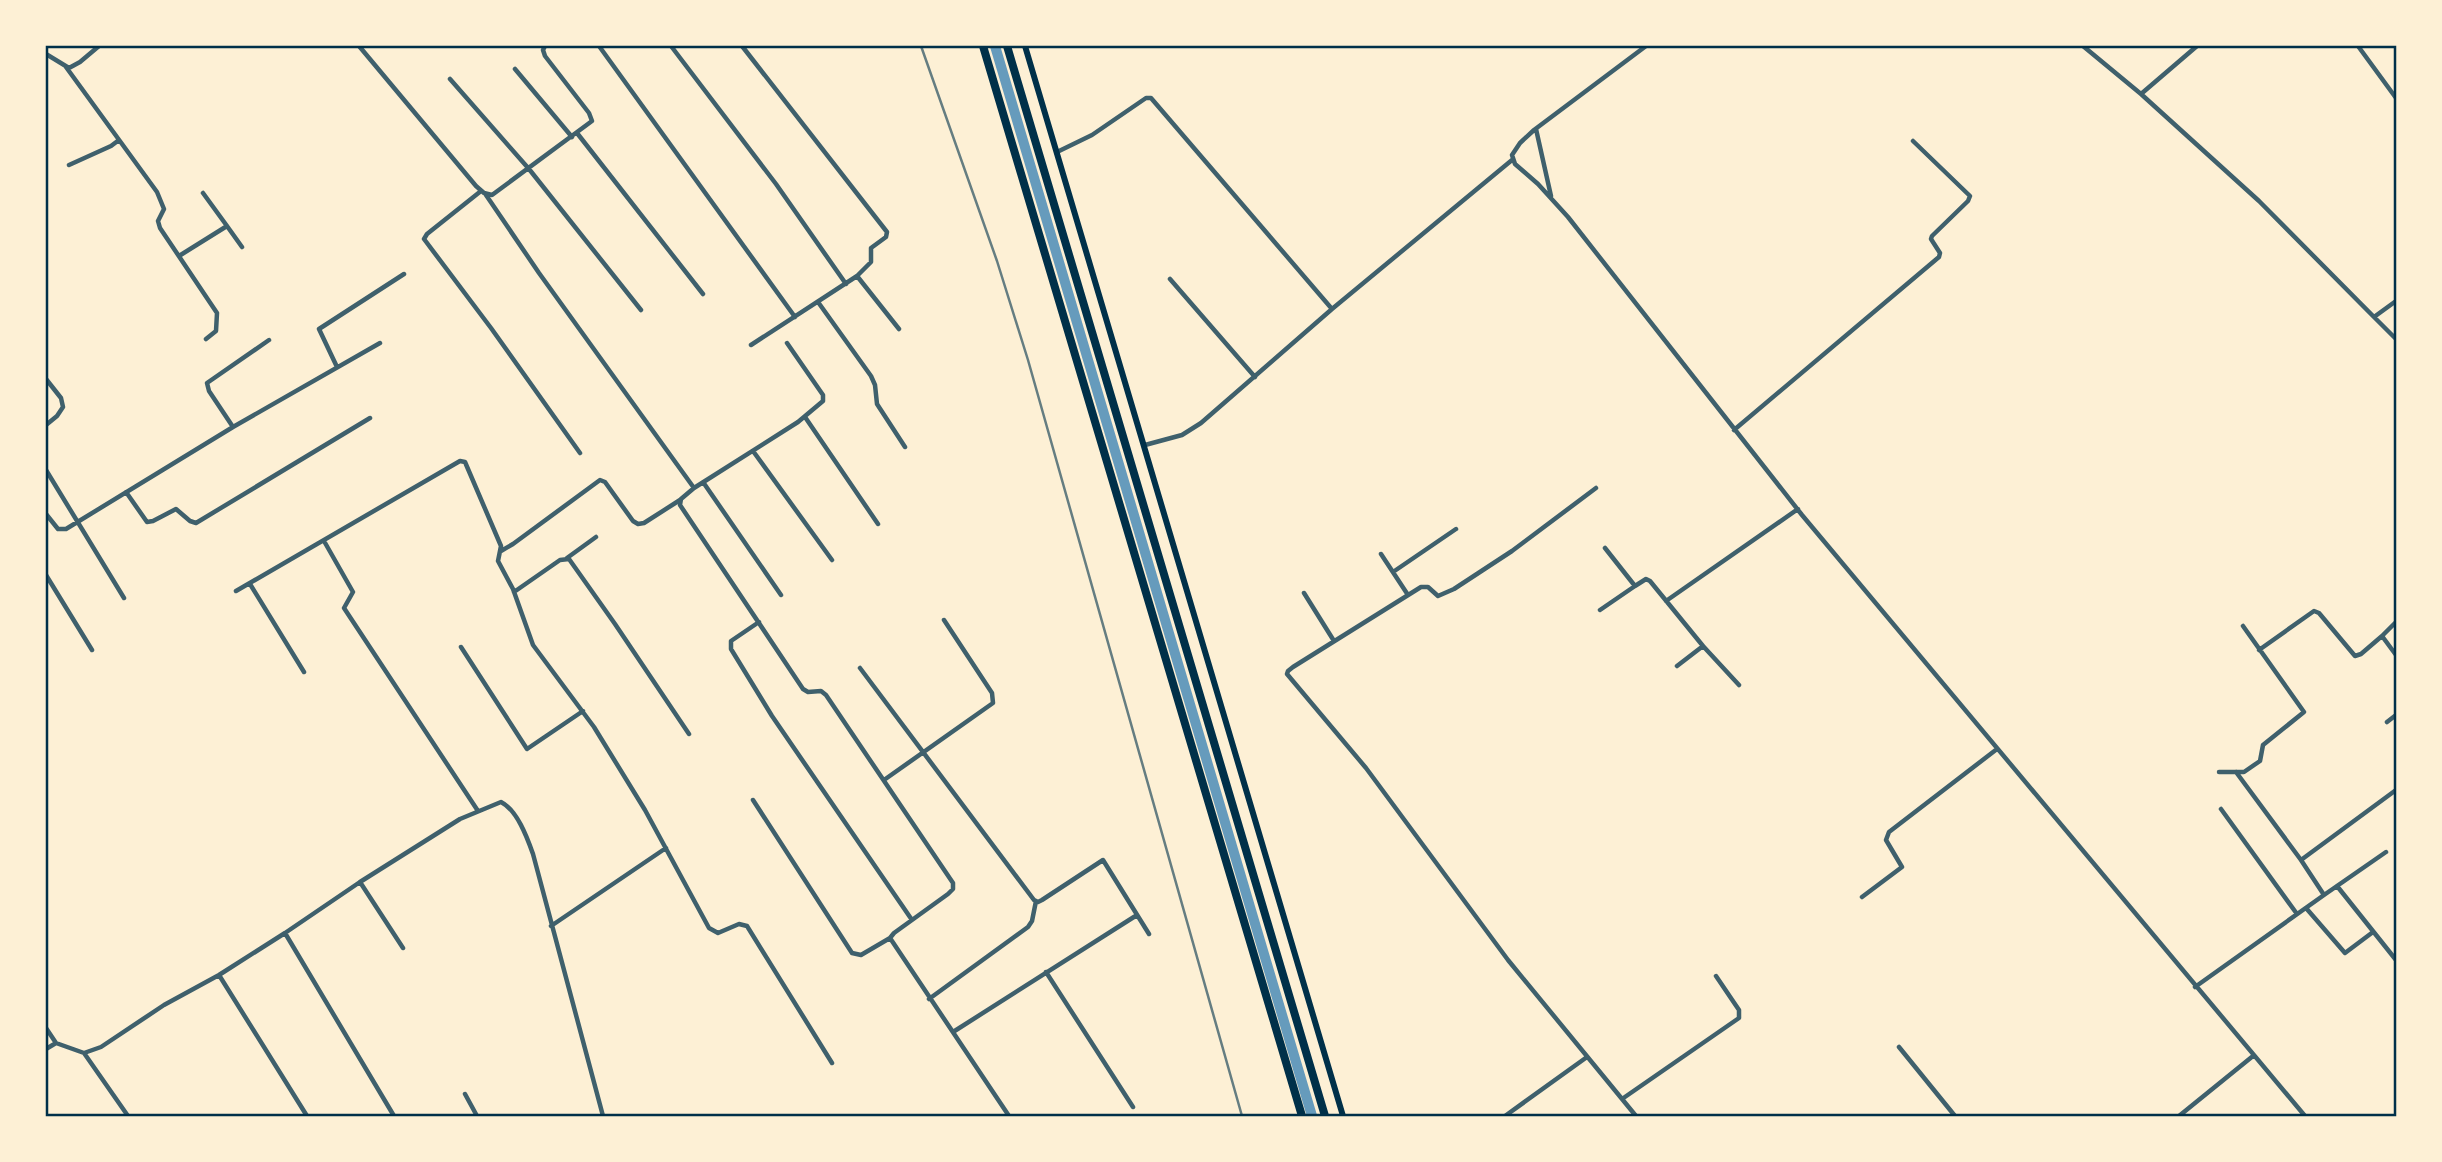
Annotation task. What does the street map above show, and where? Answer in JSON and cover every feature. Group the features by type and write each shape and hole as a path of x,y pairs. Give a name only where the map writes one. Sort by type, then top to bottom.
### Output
{"highway":[{"path":"984,46 1302,1116"},
{"path":"1007,46 1325,1116"}],"main road":[{"path":"1025,46 1343,1116"}],"street":[{"path":"66,67 74,66 99,46"},
{"path":"359,46 483,193 694,488"},
{"path":"545,46 545,56 592,117 590,124 498,192 492,195 483,193 424,239 580,453"},
{"path":"599,46 795,317"},
{"path":"671,46 776,184 846,284"},
{"path":"742,46 886,230 886,237 870,250 871,262 857,276 751,345"},
{"path":"1145,445 1173,439 1190,431 1512,160 1512,155 1520,143 1536,129 1646,46"},
{"path":"2083,46 2141,94 2259,201 2396,339"},
{"path":"2141,94 2197,46"},
{"path":"2358,46 2396,98"},
{"path":"46,54 66,67 157,192 164,209 158,221 160,228 217,313 216,331 206,339"},
{"path":"515,69 574,135 702,294"},
{"path":"450,79 529,169 641,310"},
{"path":"1056,152 1092,135 1146,98 1151,98 1332,309"},
{"path":"1536,129 1551,198"},
{"path":"69,165 119,140"},
{"path":"1734,430 1939,257 1940,253 1931,239 1932,236 1970,197 1913,141"},
{"path":"1512,160 1551,198 1798,509 2305,1116"},
{"path":"203,193 242,247"},
{"path":"179,256 227,226"},
{"path":"337,367 319,329 404,274"},
{"path":"857,276 899,329"},
{"path":"1170,279 1255,377"},
{"path":"2374,317 2396,301"},
{"path":"818,302 871,376 877,404 905,447"},
{"path":"233,427 209,391 207,383 269,340"},
{"path":"46,514 60,530 78,522 233,427 380,343"},
{"path":"501,551 601,480 633,521 644,523 805,417 824,397 787,343"},
{"path":"46,379 61,398 63,407 46,425"},
{"path":"805,417 877,524"},
{"path":"126,492 147,522 176,509 190,521 197,523 370,418"},
{"path":"752,450 832,560"},
{"path":"236,591 423,481 463,461 469,468 501,551 498,561 514,592 537,653 583,711 631,787 713,933 721,933 742,924 749,928 832,1063"},
{"path":"46,470 124,598"},
{"path":"703,482 781,595"},
{"path":"1596,488 1512,551 1443,596 1438,597 1425,586 1293,667 1287,674 1366,768 1508,960 1636,1116"},
{"path":"681,499 681,507 803,689 808,692 821,691 825,695 953,883 953,889 890,938 861,955 852,953 753,800"},
{"path":"1666,601 1798,509"},
{"path":"1393,572 1456,529"},
{"path":"514,592 596,537"},
{"path":"324,541 353,592 344,608 478,811"},
{"path":"1605,548 1635,586"},
{"path":"1381,554 1408,596"},
{"path":"567,558 689,734"},
{"path":"46,575 92,650"},
{"path":"1600,610 1635,586 1649,580 1738,685"},
{"path":"250,584 304,672"},
{"path":"1304,593 1334,641"},
{"path":"2259,650 2314,611 2319,613 2355,656 2361,654 2396,622"},
{"path":"884,780 988,708 994,700 944,620"},
{"path":"759,622 731,641 729,647 772,716 912,920"},
{"path":"2219,772 2246,771 2258,762 2263,745 2304,712 2243,626"},
{"path":"2382,636 2396,655"},
{"path":"1677,666 1703,646"},
{"path":"461,648 527,749 583,711"},
{"path":"860,668 1036,901 1028,927 929,999"},
{"path":"2388,722 2396,715"},
{"path":"1861,897 1902,867 1886,840 1889,832 1997,749"},
{"path":"2236,772 2324,895"},
{"path":"2301,860 2396,792"},
{"path":"84,1053 101,1047 164,1005 219,975 460,819 503,802 521,826 533,854 603,1116"},
{"path":"2221,809 2297,914"},
{"path":"551,926 666,848"},
{"path":"2195,987 2386,852"},
{"path":"1036,901 1042,900 1103,860 1149,934"},
{"path":"360,882 403,948"},
{"path":"2337,886 2396,960"},
{"path":"2306,908 2345,953 2373,932"},
{"path":"953,1032 1138,915"},
{"path":"285,933 394,1116"},
{"path":"890,938 1009,1116"},
{"path":"1046,972 1133,1107"},
{"path":"219,975 307,1116"},
{"path":"1622,1099 1739,1018 1739,1010 1716,976"},
{"path":"46,1028 56,1043 84,1053 128,1116"},
{"path":"46,1049 56,1043"},
{"path":"1899,1048 1955,1116"},
{"path":"2179,1116 2253,1056"},
{"path":"1505,1116 1587,1057"},
{"path":"464,1094 477,1116"}],"waterway":[{"path":"995,46 1312,1116"}],"railway":[{"path":"921,46 997,261 1028,360 1242,1116"}]}
